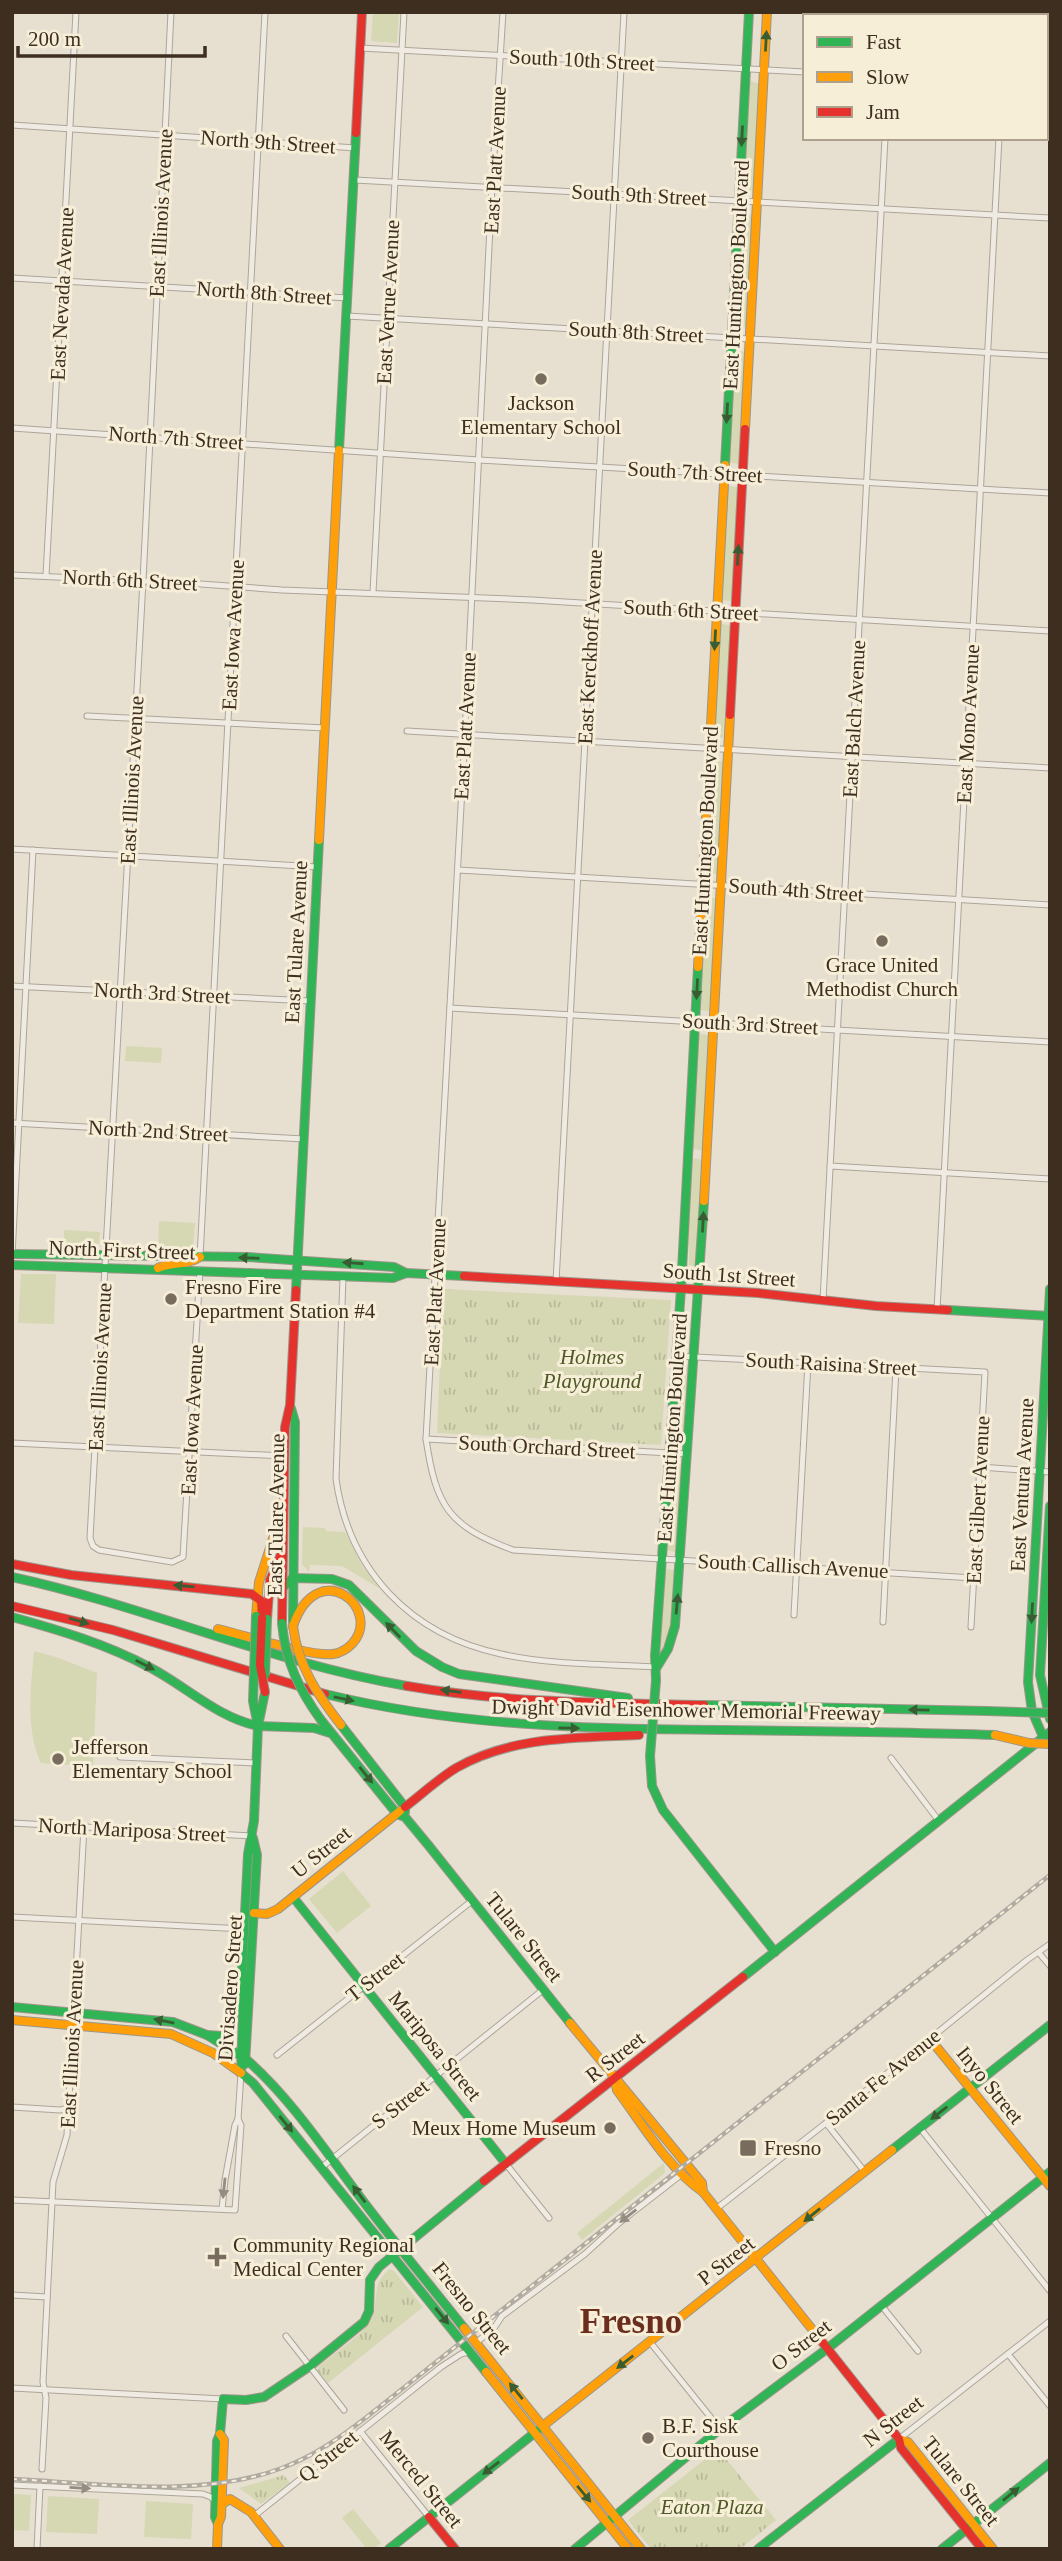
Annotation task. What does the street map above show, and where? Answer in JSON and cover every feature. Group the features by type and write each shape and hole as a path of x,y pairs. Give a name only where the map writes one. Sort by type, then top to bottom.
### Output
{"main road":[{"path":"356,148 362,12"},
{"name":"East Huntington Boulevard","path":"749,12 681,1289 650,1756 652,1786 663,1810 775,1952"},
{"name":"East Huntington Boulevard","path":"657,1667 672,1639 681,1560 695,1357 767,12"},
{"name":"East Tulare Avenue","path":"282,1623 284,1456 290,1405 298,1260 356,148"},
{"path":"688,1154 706,1155"},
{"name":"North First Street","path":"12,1254 200,1257"},
{"path":"157,1268 166,1263 194,1263 200,1257"},
{"name":"South 1st Street","path":"200,1257 298,1260 394,1267 406,1273 758,1293 937,1310 1049,1316"},
{"name":"North First Street","path":"12,1265 297,1274"},
{"name":"South 1st Street","path":"297,1274 393,1278 406,1273"},
{"name":"East Ventura Avenue","path":"1050,1289 1045,1471 1034,1576 1028,1682 1032,1711 1048,1736 1050,1746"},
{"name":"East Tulare Avenue","path":"290,1405 295,1422 293,1624"},
{"path":"287,1419 290,1450 295,1454"},
{"path":"284,1456 290,1466 290,1482 295,1496"},
{"path":"257,1596 283,1503"},
{"name":"East Ventura Avenue","path":"1050,1506 1044,1675 1045,1704 1050,1719"},
{"name":"Divisadero Street","path":"243,2057 242,1972 247,1866 257,1763 258,1726 253,1701 261,1618 270,1580 295,1524"},
{"path":"12,1564 71,1575 215,1589 257,1596 262,1603 261,1618"},
{"path":"1034,1576 1048,1566"},
{"name":"Dwight David Eisenhower Memorial Freeway","path":"12,1577 56,1586 144,1611 333,1671 416,1687 558,1702 1050,1713"},
{"path":"282,1588 293,1578 332,1579 349,1585 416,1651 459,1674 690,1706"},
{"path":"144,1611 327,1654 348,1647 355,1641 362,1626 361,1614 355,1602 346,1594 330,1590 308,1597 293,1624"},
{"name":"Dwight David Eisenhower Memorial Freeway","path":"12,1606 111,1631 318,1693 414,1713 533,1726 991,1735"},
{"path":"12,1617 131,1658 178,1683 242,1723 314,1728 336,1737"},
{"name":"Divisadero Street","path":"258,1726 265,1692 260,1665 261,1618"},
{"name":"Tulare Street","path":"282,1623 285,1651 291,1672 321,1720 402,1812 615,2080 623,2085 702,2183 703,2192"},
{"name":"Tulare Street","path":"293,1624 296,1653 311,1687 402,1812"},
{"name":"U Street","path":"254,1913 272,1912 456,1768 486,1753 512,1745 723,1730"},
{"path":"991,1735 1048,1736"},
{"path":"991,1735 1050,1746"},
{"name":"R Street","path":"223,2399 246,2400 264,2397 310,2366 364,2322 369,2311 370,2280 375,2270 1048,1736"},
{"name":"Divisadero Street","path":"241,2073 251,1982 257,1855 252,1836"},
{"path":"247,1866 251,1885 250,1908 254,1913"},
{"name":"Mariposa Street","path":"293,1896 506,2164"},
{"path":"244,1929 248,1936 247,1964 251,1982"},
{"path":"207,2035 222,2036 232,2029 242,1972"},
{"name":"Fresno Street","path":"12,2007 159,2019 207,2035 243,2057 267,2079 332,2158 641,2549"},
{"name":"Fresno Street","path":"12,2020 171,2034 213,2053 253,2083 628,2549"},
{"name":"P Street","path":"389,2549 1050,2025"},
{"name":"Inyo Street","path":"930,2039 1046,2174 1050,2186"},
{"name":"Tulare Street","path":"615,2080 617,2091 682,2174 694,2188 703,2192 899,2439 908,2442 970,2527 982,2549"},
{"name":"O Street","path":"575,2549 720,2429 828,2348 1046,2174"},
{"path":"216,2549 217,2441 223,2399"},
{"path":"218,2503 222,2490 224,2440 220,2434"},
{"name":"N Street","path":"758,2549 899,2439"},
{"path":"942,2549 1050,2463"},
{"path":"222,2490 244,2499 254,2510 254,2516"},
{"path":"218,2503 235,2500 254,2516 280,2549"},
{"name":"Merced Street","path":"429,2517 455,2549"},
{"name":"Tulare Street","path":"970,2527 993,2549"}],"street":[{"name":"East Nevada Avenue","path":"47,576 76,12"},
{"name":"East Illinois Avenue","path":"172,12 144,581 90,1538 93,1546 99,1550 172,1562"},
{"name":"East Iowa Avenue","path":"200,1257 265,12"},
{"name":"East Verrue Avenue","path":"373,592 404,12"},
{"name":"East Platt Avenue","path":"426,1439 503,12"},
{"name":"East Kerckhoff Avenue","path":"556,1282 624,12"},
{"name":"South 10th Street","path":"360,48 803,72"},
{"name":"North 9th Street","path":"12,125 356,148"},
{"name":"East Balch Avenue","path":"823,1300 884,140"},
{"name":"East Mono Avenue","path":"937,1310 999,140"},
{"name":"South 9th Street","path":"355,180 1050,218"},
{"name":"North 8th Street","path":"12,278 348,298"},
{"name":"South 8th Street","path":"347,316 1050,356"},
{"name":"North 7th Street","path":"12,428 340,451"},
{"name":"South 7th Street","path":"340,451 1050,493"},
{"name":"North 6th Street","path":"12,575 332,591"},
{"name":"South 6th Street","path":"332,591 1050,631"},
{"path":"87,716 325,728"},
{"path":"407,732 1050,768"},
{"path":"12,849 318,867"},
{"path":"12,1254 16,1123 33,850"},
{"name":"South 4th Street","path":"458,870 1050,905"},
{"name":"North 3rd Street","path":"12,986 311,1001"},
{"name":"South 3rd Street","path":"450,1007 1050,1042"},
{"name":"North 2nd Street","path":"16,1123 304,1139"},
{"path":"830,1166 1050,1179"},
{"name":"East Iowa Avenue","path":"172,1562 180,1560 185,1552 200,1270"},
{"path":"343,1277 336,1479 350,1534 367,1567 379,1583 406,1610 440,1633 468,1645 519,1657 657,1667"},
{"name":"South Raisina Street","path":"676,1356 985,1372"},
{"path":"794,1615 808,1363"},
{"path":"883,1622 896,1368"},
{"name":"East Gilbert Avenue","path":"971,1627 985,1372"},
{"name":"South Orchard Street","path":"426,1439 687,1454"},
{"name":"South Callisch Avenue","path":"426,1439 431,1475 440,1497 456,1520 480,1538 513,1550 796,1565 974,1578"},
{"path":"12,1443 284,1456"},
{"path":"980,1467 1045,1471"},
{"path":"120,1756 257,1763"},
{"path":"891,1758 939,1821"},
{"name":"North Mariposa Street","path":"12,1824 252,1836"},
{"name":"East Illinois Avenue","path":"42,2469 53,2182 67,2135 84,1827"},
{"name":"T Street","path":"277,2055 473,1900"},
{"path":"12,1917 244,1929"},
{"name":"Santa Fe Avenue","path":"716,2209 1050,1944"},
{"path":"1039,1953 1050,1966"},
{"name":"S Street","path":"322,2167 544,1989"},
{"path":"222,2209 225,2180 238,2119 241,2073"},
{"path":"12,2107 69,2108"},
{"path":"12,2200 235,2210 241,2125 238,2119"},
{"path":"827,2123 865,2172"},
{"path":"920,2129 1050,2291"},
{"name":"Mariposa Street","path":"506,2164 549,2218"},
{"path":"477,2342 494,2329 502,2316 682,2174"},
{"path":"12,2295 47,2297"},
{"path":"881,2305 918,2351"},
{"name":"N Street","path":"899,2439 1050,2321"},
{"path":"286,2336 344,2410"},
{"path":"650,2342 720,2429"},
{"name":"Q Street","path":"254,2516 440,2367 461,2354 472,2353"},
{"path":"1008,2354 1050,2406"},
{"path":"12,2388 223,2399"},
{"name":"Merced Street","path":"360,2431 429,2517"},
{"path":"12,2485 203,2494 209,2495 218,2503"},
{"path":"37,2549 40,2486"}],"green space":[{"path":"373,12 399,12 397,43 371,41"},
{"path":"750,81 760,84 753,191 743,188"},
{"path":"743,213 753,215 746,327 735,326"},
{"path":"735,350 746,352 738,464 728,462"},
{"path":"728,486 737,487 739,491 732,601 721,600"},
{"path":"720,624 731,625 723,738 714,736"},
{"path":"714,760 724,762 718,874 707,873"},
{"path":"707,897 717,899 709,1011 699,1010"},
{"path":"699,1034 709,1035 704,1148 701,1150 692,1149"},
{"path":"126,1046 162,1048 161,1063 125,1061"},
{"path":"692,1158 703,1160 697,1266 689,1265 688,1203"},
{"path":"159,1221 195,1223 193,1249 158,1247"},
{"path":"64,1230 100,1232 99,1243 64,1245"},
{"path":"21,1274 56,1274 54,1324 18,1323"},
{"name":"Holmes Playground","path":"443,1289 671,1300 661,1445 437,1433"},
{"path":"688,1365 685,1445 673,1445 679,1366"},
{"path":"673,1463 684,1465 675,1552 666,1550"},
{"path":"303,1527 345,1532 361,1564 379,1588 342,1566 310,1565 309,1572 302,1564"},
{"path":"665,1569 676,1570 675,1604 670,1638 659,1657"},
{"path":"34,1651 97,1673 93,1767 41,1763 31,1722"},
{"path":"343,1871 371,1906 337,1933 309,1899"},
{"path":"664,2163 665,2173 582,2240 577,2233"},
{"path":"390,2269 423,2307 328,2383 318,2371 318,2367 368,2324 379,2282"},
{"name":"Eaton Plaza","path":"718,2449 776,2520 740,2549 651,2549 628,2520"},
{"path":"284,2475 290,2483 261,2504 239,2488"},
{"path":"13,2494 31,2495 29,2531 12,2530"},
{"path":"48,2496 99,2499 97,2534 46,2532"},
{"path":"146,2501 193,2504 191,2539 144,2537"},
{"path":"353,2509 381,2543 374,2549 367,2549 342,2518"}],"railway":[{"path":"12,2479 149,2487 218,2483 251,2478 282,2468 316,2452 368,2416 1050,1875"}],"traffic: fast":[{"path":"725,465 749,12"},
{"path":"339,450 356,133"},
{"path":"296,1290 319,840"},
{"path":"656,1680 655,1656 681,1289 698,967"},
{"path":"657,1667 668,1649 675,1626 704,1201"},
{"path":"12,1254 247,1257 394,1267 406,1273"},
{"path":"12,1265 393,1278 406,1273 464,1276"},
{"path":"1044,1739 1032,1711 1028,1682 1050,1289"},
{"path":"948,1310 1050,1316"},
{"path":"291,1408 295,1422 293,1622"},
{"path":"1050,1506 1040,1675 1050,1719"},
{"path":"12,1577 111,1603 307,1663 407,1686"},
{"path":"282,1588 293,1578 332,1579 349,1585 416,1651 459,1674 628,1698"},
{"path":"253,1701 256,1616"},
{"path":"12,1617 65,1632 116,1651 163,1675 228,1716 258,1726"},
{"path":"265,1675 267,1619"},
{"path":"282,1623 286,1650 294,1674 321,1720"},
{"path":"650,1756 656,1680"},
{"path":"241,2073 242,1972 248,1854 254,1821 258,1726 265,1692"},
{"path":"325,1694 423,1713 570,1727 995,1735"},
{"path":"253,1701 258,1726 314,1728 330,1733"},
{"path":"704,1705 987,1711"},
{"path":"987,1711 1050,1713"},
{"path":"321,1720 397,1814 405,1817 429,1846 570,2023"},
{"path":"341,1725 405,1807 405,1812"},
{"path":"743,1977 1050,1732"},
{"path":"650,1756 652,1786 663,1810 775,1952"},
{"path":"245,2064 257,1855 253,1838"},
{"path":"293,1897 506,2164"},
{"path":"207,2035 222,2036 232,2029 239,1984"},
{"path":"12,2007 173,2022 207,2035 244,2058"},
{"path":"892,2150 1050,2025"},
{"path":"247,2060 298,2114 384,2229 464,2328"},
{"path":"241,2073 253,2083 486,2372"},
{"path":"575,2549 720,2429 828,2348 1050,2172"},
{"path":"218,2524 215,2517 217,2441 223,2399 246,2400 264,2397 310,2366 364,2322 369,2311 370,2280 379,2267 484,2181"},
{"path":"389,2549 537,2431"},
{"path":"758,2549 899,2439"},
{"path":"942,2549 1050,2463"}],"traffic: slow":[{"path":"745,429 767,12"},
{"path":"319,840 339,450"},
{"path":"698,967 725,465"},
{"path":"704,1201 730,715"},
{"path":"158,1268 190,1262 200,1257"},
{"path":"256,1616 259,1582 280,1517"},
{"path":"218,1629 294,1649 333,1654 344,1651 352,1644 360,1630 360,1616 354,1604 344,1595 331,1591 317,1594 304,1605 293,1626"},
{"path":"293,1626 304,1667 341,1725"},
{"path":"995,1735 1029,1743 1050,1744"},
{"path":"254,1913 267,1914 278,1909 400,1811"},
{"path":"12,2020 171,2034 213,2053 241,2073"},
{"path":"570,2023 702,2183 703,2192"},
{"path":"930,2039 1050,2186"},
{"path":"615,2079 617,2090 656,2145 678,2170 703,2192 823,2343"},
{"path":"544,2425 892,2150"},
{"path":"464,2328 641,2549"},
{"path":"486,2372 628,2549"},
{"path":"217,2549 224,2440 220,2434"},
{"path":"899,2439 908,2442 993,2549"},
{"path":"222,2504 230,2499 251,2512 280,2549"}],"traffic: jam":[{"path":"356,133 362,12"},
{"path":"730,715 745,429"},
{"path":"464,1276 758,1293 876,1306 948,1310"},
{"path":"282,1623 285,1427 290,1405 296,1290"},
{"path":"267,1619 270,1580 282,1552"},
{"path":"12,1564 71,1575 252,1594 261,1601 262,1618"},
{"path":"12,1606 113,1630 325,1694"},
{"path":"262,1618 260,1665 265,1692"},
{"path":"407,1686 518,1699 704,1705"},
{"path":"405,1807 456,1768 500,1750 522,1744 569,1738 639,1735"},
{"path":"484,2181 743,1977"},
{"path":"823,2343 899,2439 901,2448 982,2549"},
{"path":"429,2517 455,2549"}],"place":[{"name":"Jackson Elementary School","path":"541,379"},
{"name":"Grace United Methodist Church","path":"882,941"},
{"name":"Fresno Fire Department Station #4","path":"171,1299"},
{"name":"Jefferson Elementary School","path":"58,1759"},
{"name":"Meux Home Museum","path":"610,2128"},
{"name":"Fresno","path":"748,2148"},
{"name":"Community Regional Medical Center","path":"217,2257"},
{"name":"B.F. Sisk Courthouse","path":"648,2438"}],"district":[{"name":"Fresno","path":"631,2321"}]}
